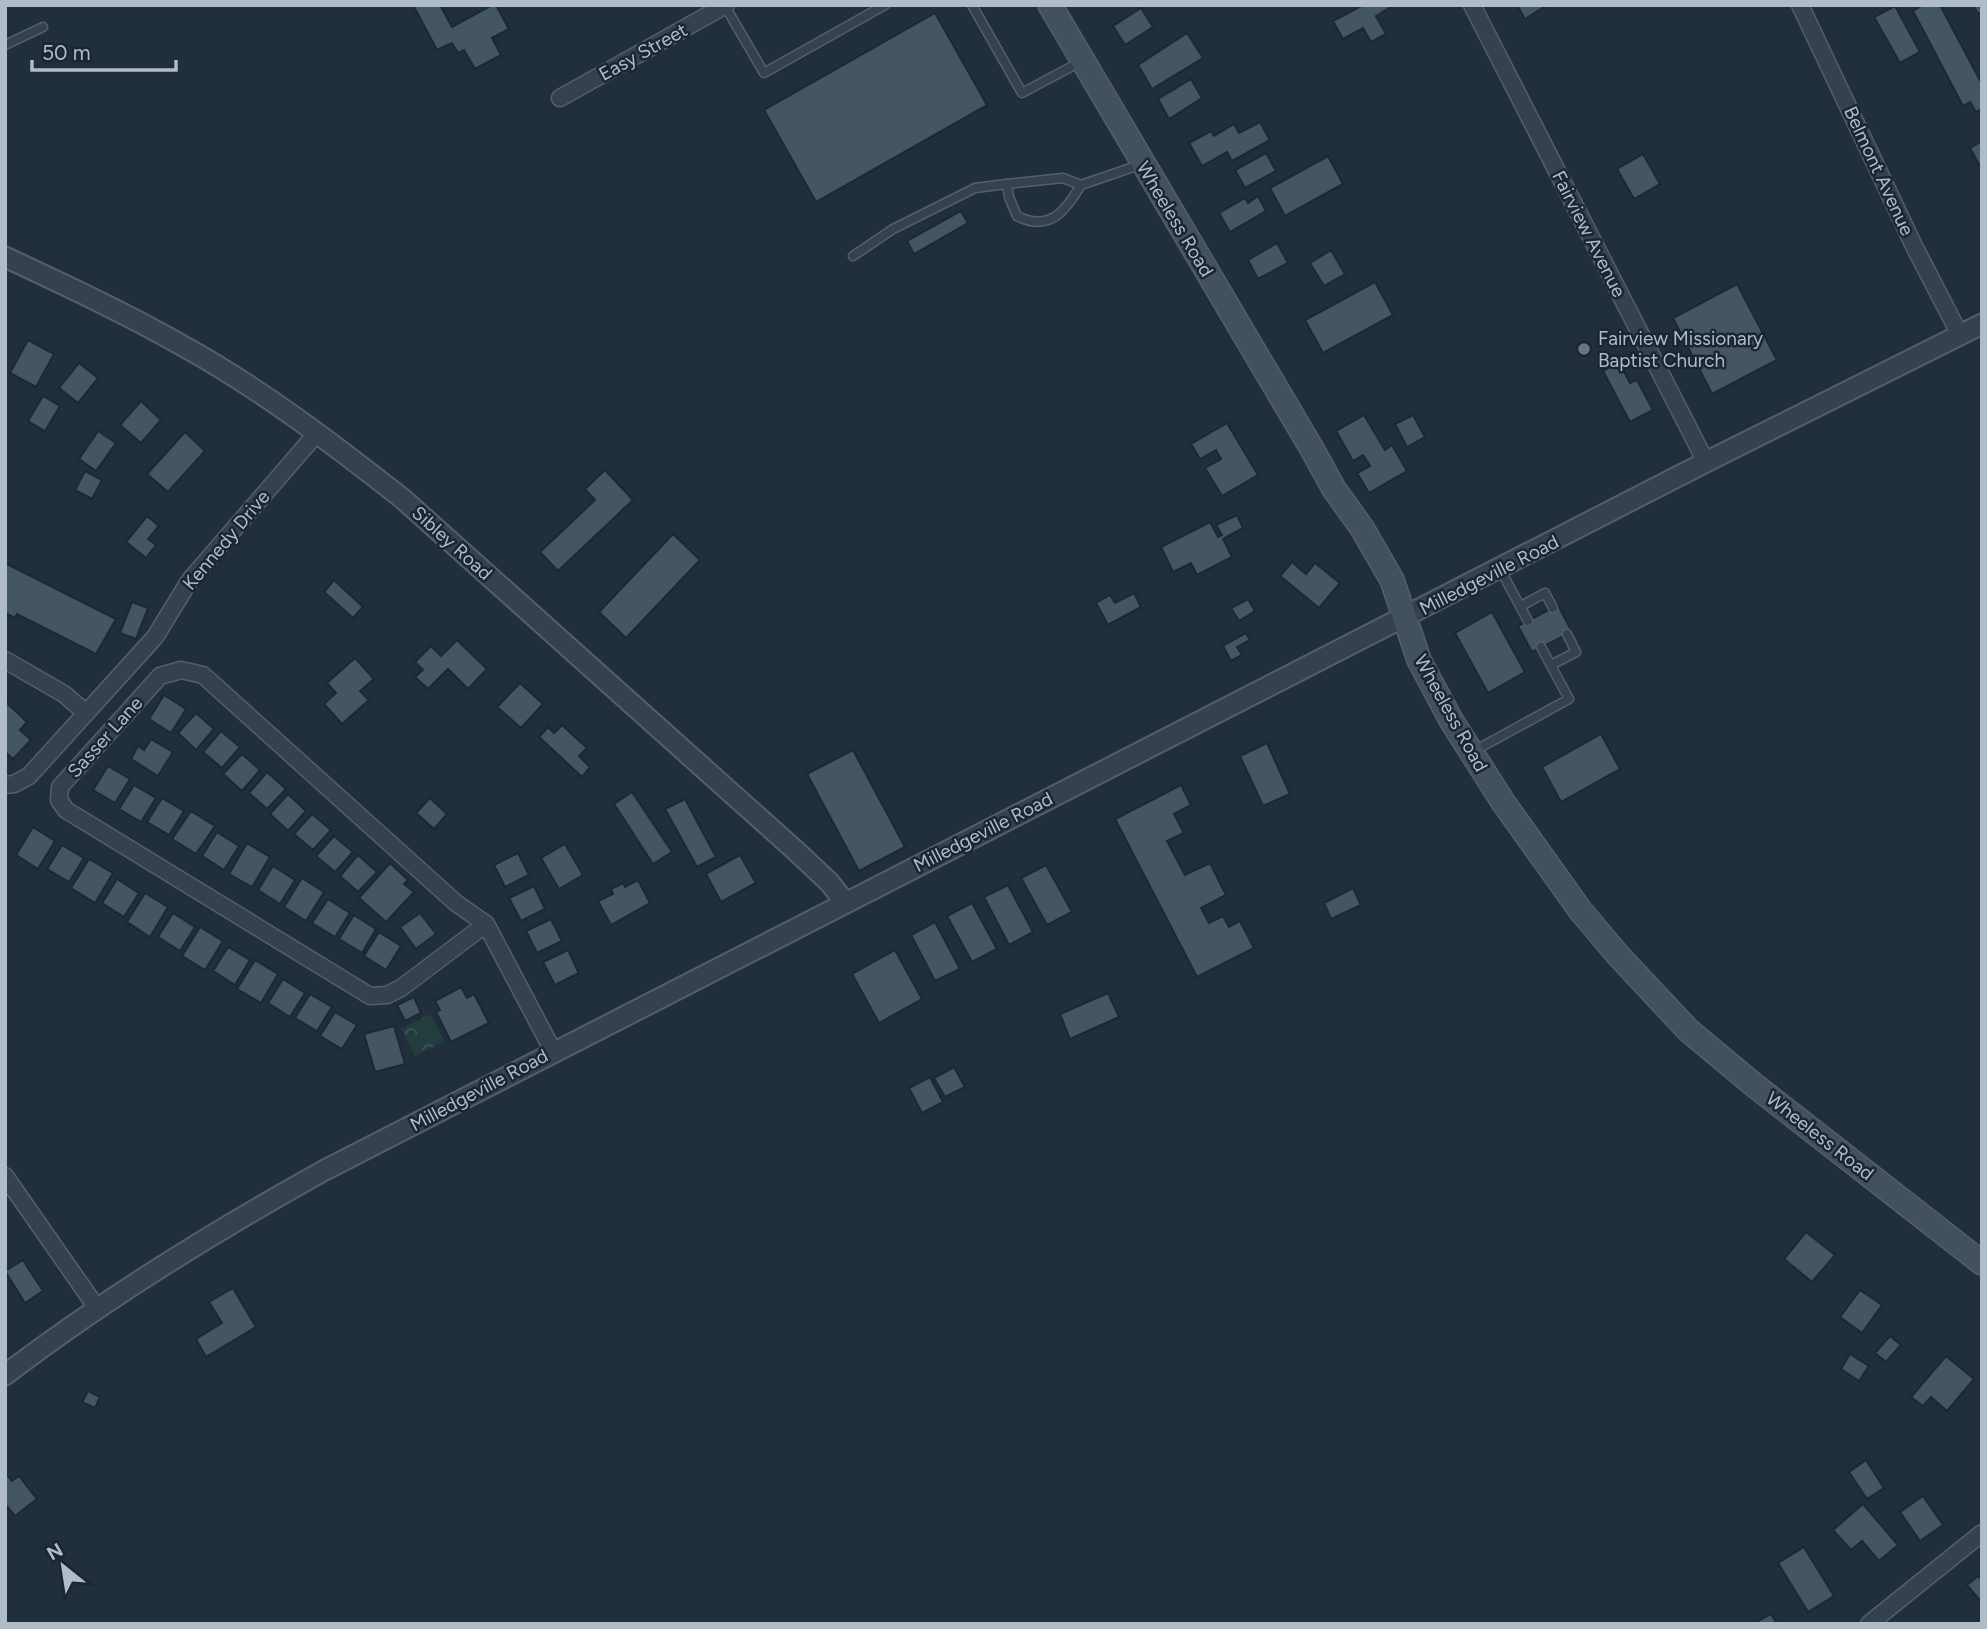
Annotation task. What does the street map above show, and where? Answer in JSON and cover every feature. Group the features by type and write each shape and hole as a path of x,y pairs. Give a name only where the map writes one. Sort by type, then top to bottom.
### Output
{"main road":[{"name":"Wheeless Road","path":"1050,5 1334,489 1362,528 1392,580 1419,660 1471,753 1580,910 1688,1030 1754,1085 1982,1263"}],"street":[{"name":"Fairview Avenue","path":"1472,5 1706,462"},
{"name":"Belmont Avenue","path":"1800,5 1959,335"},
{"name":"Easy Street","path":"560,99 725,6"},
{"name":"Sibley Road","path":"5,257 105,304 184,346 237,378 317,433 413,508 796,851 845,902"},
{"name":"Milledgeville Road","path":"5,1375 97,1308 250,1211 553,1051 1706,462 1982,324"},
{"name":"Kennedy Drive","path":"5,785 15,784 29,776 155,637 190,580 317,433"},
{"path":"5,660 64,694 86,713"},
{"name":"Sasser Lane","path":"486,925 401,988 387,995 370,996 66,810 59,800 60,787 160,676 181,670 203,675 456,903 486,925 553,1051"},
{"path":"5,1176 97,1308"},
{"path":"1869,1624 1982,1533"}],"lane":[{"path":"725,6 764,73 885,5"},
{"path":"972,5 1022,93 1082,61"},
{"path":"5,46 43,27"},
{"path":"1007,184 1017,216 1031,223 1048,220 1067,208 1081,185 1142,164"},
{"path":"853,256 893,229 975,188 1063,178 1081,185"},
{"path":"1500,569 1528,621"},
{"path":"1521,606 1545,593 1553,608"},
{"path":"1551,665 1576,652 1567,634"},
{"path":"1471,753 1569,699 1541,647"}],"green space":[{"path":"430,1014 444,1041 415,1056 401,1029"}],"building":[{"path":"413,5 440,5 452,27 496,5 509,29 492,38 501,55 475,69 464,50 458,53 452,43 437,50"},
{"path":"1363,5 1388,5 1389,8 1376,16 1386,34 1371,42 1363,28 1343,39 1333,21"},
{"path":"1517,5 1547,5 1525,19"},
{"path":"1923,5 1940,5 1982,84 1982,109 1976,112 1970,102 1963,106 1913,11"},
{"path":"1895,6 1920,52 1900,63 1874,17"},
{"path":"1141,8 1153,27 1125,45 1113,26"},
{"path":"935,13 987,105 816,202 764,110"},
{"path":"1187,33 1203,58 1152,89 1138,65"},
{"path":"1191,79 1202,98 1169,119 1158,99"},
{"path":"1260,122 1270,140 1232,161 1227,152 1202,166 1189,143 1211,131 1214,136 1234,124 1239,133"},
{"path":"1982,141 1982,170 1970,148"},
{"path":"1266,153 1276,171 1245,188 1235,170"},
{"path":"1643,154 1660,184 1634,199 1617,169"},
{"path":"1328,156 1343,184 1285,216 1270,188"},
{"path":"1258,196 1266,211 1230,232 1219,213 1245,198 1248,203"},
{"path":"961,211 968,223 914,254 907,241"},
{"path":"1277,243 1288,263 1258,279 1248,260"},
{"path":"1331,250 1345,274 1324,286 1310,263"},
{"path":"1375,282 1393,315 1323,353 1305,320"},
{"path":"1737,284 1777,360 1712,394 1673,318"},
{"path":"28,340 54,354 36,387 10,373"},
{"path":"1619,362 1630,383 1637,380 1653,410 1630,422 1603,371"},
{"path":"79,363 98,378 78,403 59,388"},
{"path":"43,396 60,406 45,431 28,421"},
{"path":"141,401 161,420 141,443 120,425"},
{"path":"1364,415 1385,450 1392,445 1407,471 1369,493 1357,473 1370,466 1363,455 1353,461 1336,431"},
{"path":"1413,415 1425,437 1407,447 1395,424"},
{"path":"1227,423 1258,475 1222,496 1205,468 1221,459 1216,450 1200,459 1191,444"},
{"path":"98,431 116,443 96,471 79,459"},
{"path":"185,432 205,451 168,492 147,474"},
{"path":"605,470 633,500 558,571 540,552 595,500 585,489"},
{"path":"85,471 102,480 92,499 75,490"},
{"path":"1237,515 1243,528 1223,539 1232,557 1197,575 1191,563 1173,572 1161,547 1210,522 1218,537 1222,535 1216,525"},
{"path":"147,516 159,526 148,539 156,545 146,558 126,542"},
{"path":"673,534 700,560 626,638 599,612"},
{"path":"1292,562 1306,574 1315,563 1340,583 1319,608 1280,576"},
{"path":"5,563 116,619 96,654 17,614 15,618 5,613"},
{"path":"334,580 363,607 353,618 324,592"},
{"path":"1134,593 1141,607 1108,625 1096,603 1110,595 1115,603"},
{"path":"1248,599 1255,611 1239,621 1231,608"},
{"path":"132,602 148,608 136,639 120,633"},
{"path":"1558,605 1572,632 1532,652 1518,626"},
{"path":"1492,612 1525,672 1488,693 1455,633"},
{"path":"1246,633 1250,640 1237,647 1242,655 1231,661 1223,646"},
{"path":"457,640 487,669 468,689 448,669 428,689 415,677 423,670 415,662 431,646 441,656"},
{"path":"355,658 374,679 360,691 369,700 342,724 324,704 336,693 327,683"},
{"path":"520,683 543,704 521,728 497,707"},
{"path":"164,695 186,709 171,733 149,719"},
{"path":"6,702 27,722 20,730 31,740 13,759 5,752"},
{"path":"196,713 214,729 196,750 178,733"},
{"path":"562,725 587,748 579,756 590,767 582,777 539,737 548,727 554,733"},
{"path":"221,731 240,747 222,768 203,752"},
{"path":"1601,734 1620,769 1561,802 1542,767"},
{"path":"151,739 173,752 158,776 131,759 138,746 144,750"},
{"path":"1267,743 1290,794 1263,806 1240,756"},
{"path":"853,750 905,847 859,871 807,774"},
{"path":"242,754 260,770 242,791 223,774"},
{"path":"108,766 130,779 115,803 93,790"},
{"path":"267,772 286,789 267,809 249,793"},
{"path":"134,785 156,798 141,822 119,809"},
{"path":"1181,785 1191,805 1174,814 1184,833 1167,841 1185,875 1210,863 1226,895 1201,908 1209,923 1223,916 1229,927 1240,921 1254,948 1197,977 1115,819"},
{"path":"632,792 672,852 653,864 614,804"},
{"path":"288,794 306,811 288,831 270,814"},
{"path":"162,798 184,811 169,835 147,822"},
{"path":"430,798 447,814 434,829 416,813"},
{"path":"685,799 716,857 697,867 665,809"},
{"path":"191,811 215,826 196,854 172,839"},
{"path":"312,814 331,830 313,850 294,834"},
{"path":"33,827 55,841 38,869 16,855"},
{"path":"217,832 239,846 224,870 202,856"},
{"path":"334,836 353,852 335,872 316,856"},
{"path":"247,843 270,857 252,887 229,874"},
{"path":"565,844 583,875 559,889 541,858"},
{"path":"62,845 84,858 69,882 47,869"},
{"path":"518,853 529,875 505,887 494,865"},
{"path":"358,855 377,872 358,892 340,876"},
{"path":"740,855 756,883 721,902 706,874"},
{"path":"89,859 113,873 95,903 71,888"},
{"path":"390,863 408,880 404,884 414,892 386,922 359,898"},
{"path":"1046,865 1072,912 1047,925 1021,878"},
{"path":"273,866 295,880 280,904 258,890"},
{"path":"302,878 324,892 306,921 284,907"},
{"path":"117,879 139,893 124,917 102,903"},
{"path":"638,880 650,903 611,925 598,901 613,894 611,889 623,883 625,887"},
{"path":"1008,885 1033,932 1009,945 984,897"},
{"path":"534,886 545,909 521,921 509,898"},
{"path":"1353,888 1361,905 1331,919 1324,903"},
{"path":"145,893 168,907 150,937 127,922"},
{"path":"328,899 350,913 335,937 312,923"},
{"path":"972,903 997,949 972,962 947,916"},
{"path":"173,913 195,927 180,951 158,937"},
{"path":"420,913 436,934 416,949 400,927"},
{"path":"354,915 376,929 362,953 339,939"},
{"path":"551,919 562,941 537,953 526,931"},
{"path":"935,922 960,969 935,981 911,935"},
{"path":"200,927 223,941 205,970 182,956"},
{"path":"379,932 401,946 386,970 364,956"},
{"path":"228,947 250,960 235,985 213,971"},
{"path":"568,950 579,973 555,985 543,962"},
{"path":"895,950 922,999 879,1023 852,974"},
{"path":"255,960 278,974 261,1003 237,989"},
{"path":"283,979 305,993 290,1017 268,1003"},
{"path":"461,987 467,998 474,994 489,1023 451,1042 436,1012 440,1010 435,1001"},
{"path":"1108,993 1119,1017 1070,1039 1060,1014"},
{"path":"310,994 332,1007 317,1031 295,1018"},
{"path":"414,997 421,1013 405,1021 397,1005"},
{"path":"335,1012 357,1025 342,1049 320,1036"},
{"path":"394,1026 405,1064 375,1072 364,1034"},
{"path":"954,1067 965,1087 945,1097 934,1078"},
{"path":"930,1077 943,1102 922,1113 909,1088"},
{"path":"1806,1232 1835,1255 1812,1282 1784,1259"},
{"path":"23,1260 43,1291 25,1303 5,1271"},
{"path":"233,1288 256,1327 206,1357 196,1339 222,1323 209,1302"},
{"path":"1860,1290 1882,1305 1862,1333 1840,1317"},
{"path":"1890,1336 1901,1345 1886,1362 1875,1353"},
{"path":"1850,1354 1869,1366 1859,1381 1841,1369"},
{"path":"1946,1356 1974,1379 1947,1411 1931,1397 1923,1406 1911,1397"},
{"path":"88,1391 100,1397 95,1408 82,1402"},
{"path":"1866,1460 1884,1488 1867,1499 1849,1472"},
{"path":"5,1472 12,1481 19,1476 37,1499 15,1516 5,1504"},
{"path":"1923,1496 1943,1525 1920,1541 1900,1512"},
{"path":"1863,1504 1898,1545 1879,1561 1862,1541 1851,1550 1833,1530"},
{"path":"1804,1547 1834,1596 1808,1612 1778,1563"},
{"path":"1978,1576 1982,1580 1982,1603 1967,1585"},
{"path":"1771,1614 1777,1624 1752,1624"}],"place":[{"name":"Fairview Missionary Baptist Church","path":"1584,349"}]}
